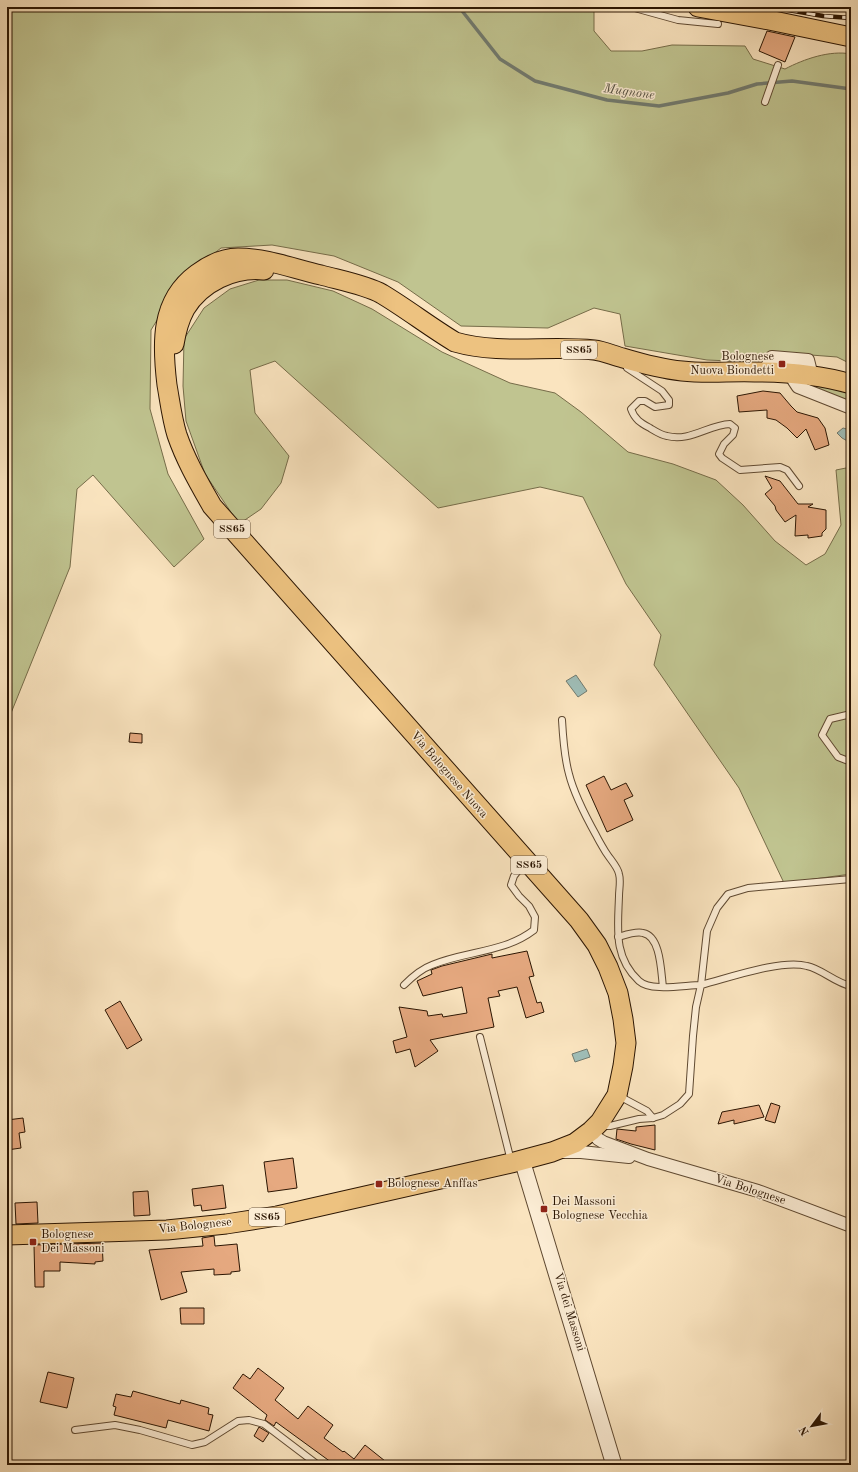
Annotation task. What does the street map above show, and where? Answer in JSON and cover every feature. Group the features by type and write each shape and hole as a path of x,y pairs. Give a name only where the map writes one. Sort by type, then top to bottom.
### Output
{"main road":[{"path":"698,7 851,37"},
{"name":"Via Bolognese Nuova","path":"552,1152 595,1132 617,1095 626,1043 623,1019 618,993 598,945 579,920 212,506 191,470 177,435 170,403 171,366 177,328 186,308 195,296 211,282 234,272 258,269 321,275 381,293 455,342 465,345 486,348 595,350 654,366 682,371 710,373 791,373 851,384"},
{"name":"Via Bolognese","path":"7,1235 167,1230 226,1224 277,1216 552,1152"}],"street":[{"path":"764,372 772,357 808,360 812,376"},
{"path":"791,373 798,387 851,408"},
{"path":"591,1153 595,1132"},
{"name":"Via Bolognese","path":"595,1132 610,1145 648,1159 758,1191 851,1226"},
{"name":"Via Bolognese","path":"552,1152 591,1153 648,1159"},
{"name":"Via dei Massoni","path":"517,1161 614,1465"}],"lane":[{"path":"631,7 678,20 718,24"},
{"path":"765,102 778,65"},
{"path":"626,359 627,368 662,391 669,400 669,405 655,407 645,401 639,401 631,409 638,421 666,436 680,437 690,436 721,424 730,424 735,428 733,434 724,444 720,454 722,458 740,470 780,468 788,470 799,486"},
{"path":"851,714 830,718 822,735 838,757 851,762"},
{"path":"562,720 564,747 569,775 585,815 619,874 618,937 621,952 626,963 640,982 646,986 663,987 701,985 770,967 789,964 808,966 842,984 851,986"},
{"path":"404,985 416,974 430,965 506,945 523,938 534,930 535,917 529,906 511,885 514,876 526,861"},
{"path":"595,1132 610,1126 663,1115 680,1104 689,1094 696,1007 701,985 706,931 717,908 728,894 748,888 851,879"},
{"path":"618,937 639,932 647,934 652,938 657,949 663,987"},
{"path":"480,1037 517,1161"},
{"path":"617,1095 647,1111 653,1118"},
{"path":"76,1430 115,1425 140,1430 192,1445 205,1442 238,1421 249,1420 264,1424 318,1465"}],"green space":[{"path":"7,7 594,7 594,31 611,51 642,51 672,45 745,46 753,59 785,69 817,56 834,53 851,54 851,364 837,357 811,355 776,355 754,362 707,360 625,346 620,314 594,308 548,328 461,326 398,282 334,256 272,245 221,248 183,278 151,330 150,409 168,474 204,539 174,567 93,475 77,489 70,567 7,723"},
{"path":"259,280 287,280 333,291 372,309 442,352 510,383 555,393 581,412 628,452 673,464 716,480 743,505 775,541 806,565 825,554 841,525 836,470 851,467 851,874 784,883 739,788 654,665 661,635 626,584 583,497 540,487 438,508 275,361 250,370 255,413 289,456 281,483 261,509 239,524 205,474 186,421 183,386 184,339 204,308 230,289"},
{"path":"815,383 851,392 851,403 806,386"}],"water":[{"path":"843,428 851,430 851,443 837,433"},
{"path":"576,675 587,691 578,697 566,681"},
{"path":"587,1049 590,1057 575,1062 572,1054"}],"building":[{"path":"767,31 795,37 785,62 759,51"},
{"path":"763,391 780,393 797,412 818,418 825,428 829,445 815,450 806,429 797,438 776,420 767,418 767,410 739,412 737,396"},
{"path":"765,476 780,481 798,504 813,504 808,507 826,510 826,529 822,533 822,536 808,538 808,535 795,536 796,515 785,522 765,494 772,488"},
{"path":"130,733 142,734 142,743 129,742"},
{"path":"604,776 611,790 626,783 633,796 624,800 633,820 607,832 586,785"},
{"path":"527,951 534,976 529,977 537,1003 541,1002 544,1012 526,1018 517,987 498,991 500,996 488,998 494,1027 430,1040 438,1051 415,1067 410,1049 396,1053 393,1041 407,1037 399,1007 427,1011 428,1016 442,1014 443,1017 467,1013 462,987 423,996 417,981 432,974 431,970 492,954 492,958"},
{"path":"120,1001 142,1040 127,1049 105,1010"},
{"path":"771,1103 780,1106 775,1123 765,1120"},
{"path":"759,1105 764,1117 734,1124 734,1120 718,1124 722,1112"},
{"path":"23,1118 25,1132 19,1133 21,1148 7,1150 7,1120"},
{"path":"655,1125 655,1150 616,1139 617,1129 636,1131 636,1127"},
{"path":"293,1158 297,1188 268,1192 264,1162"},
{"path":"223,1185 226,1208 202,1211 201,1205 194,1206 192,1189"},
{"path":"148,1191 150,1215 134,1216 133,1192"},
{"path":"37,1202 38,1223 16,1224 15,1203"},
{"path":"214,1236 215,1246 237,1244 240,1271 231,1272 231,1274 214,1275 214,1269 181,1272 187,1292 161,1300 149,1250 203,1246 202,1238"},
{"path":"102,1243 103,1261 95,1262 95,1264 60,1262 60,1271 44,1271 44,1287 35,1287 34,1245"},
{"path":"180,1308 204,1308 204,1324 181,1324"},
{"path":"258,1368 284,1388 275,1400 298,1419 308,1406 333,1425 324,1438 343,1452 344,1451 354,1459 365,1445 390,1465 335,1465 276,1422 274,1426 265,1420 267,1415 233,1388 243,1374 250,1379"},
{"path":"48,1372 74,1378 67,1408 40,1402"},
{"path":"133,1391 180,1404 181,1400 209,1408 208,1414 213,1415 209,1431 168,1420 166,1428 114,1415 116,1407 113,1406 116,1394 131,1397"},
{"path":"259,1427 269,1433 263,1442 254,1436"}],"waterway":[{"name":"Mugnone","path":"459,7 500,59 535,81 607,100 659,106 728,93 757,84 792,81 851,89"}],"railway":[{"path":"771,7 823,16 851,18"}],"place":[{"name":"Bolognese Nuova Biondetti","path":"782,364"},
{"name":"Bolognese Anffas","path":"379,1184"},
{"name":"Dei Massoni Bolognese Vecchia","path":"544,1209"},
{"name":"Bolognese Dei Massoni","path":"33,1242"}]}
